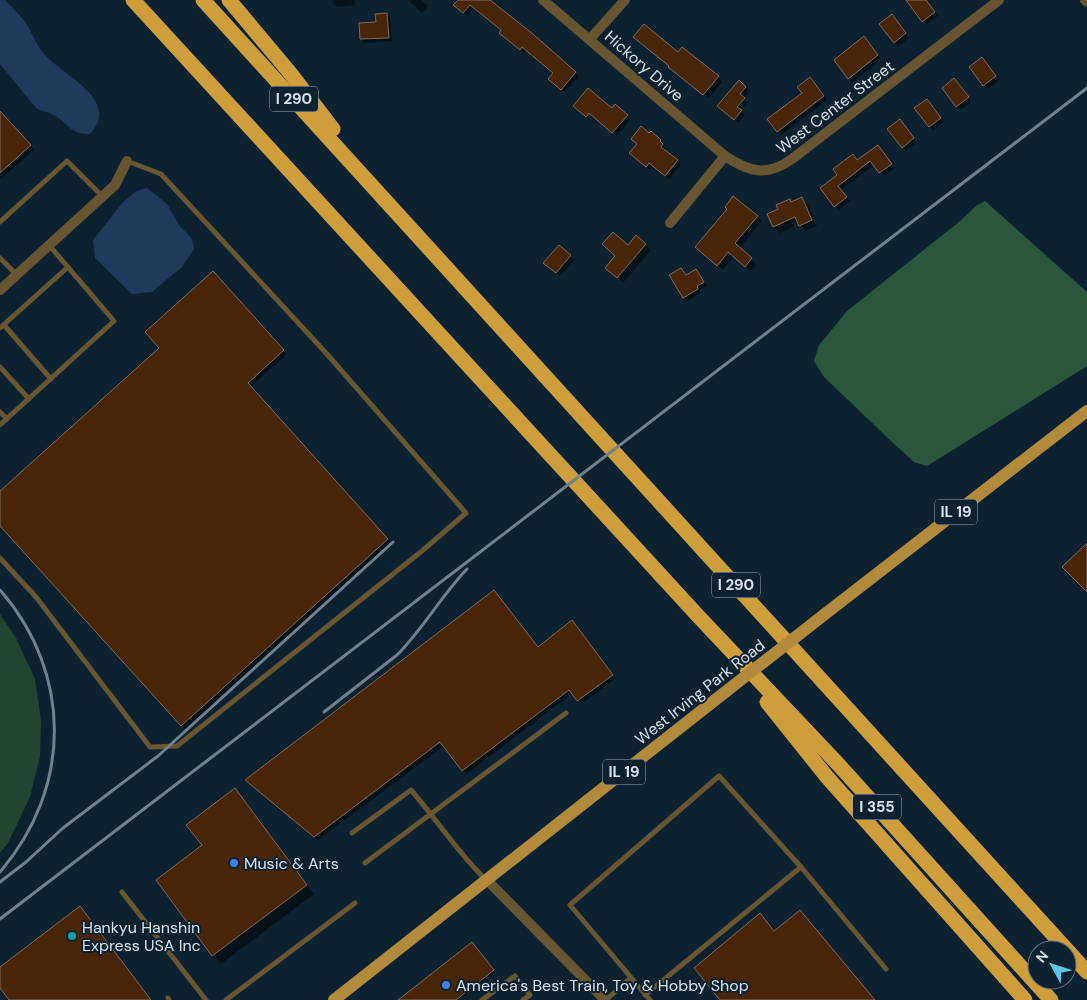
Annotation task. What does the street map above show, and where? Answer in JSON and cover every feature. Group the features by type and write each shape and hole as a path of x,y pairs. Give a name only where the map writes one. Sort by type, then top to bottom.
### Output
{"highway":[{"name":"I 290","path":"133,0 699,617 827,777 1025,1000"},
{"name":"I 290","path":"203,0 1087,972"},
{"path":"229,0 291,74 385,198"},
{"name":"I 355","path":"699,617 838,764 1052,1000"}],"main road":[{"name":"West Irving Park Road","path":"334,1000 825,614 1087,411"}],"street":[{"name":"Hickory Drive","path":"543,0 725,156"},
{"path":"590,39 625,0"},
{"name":"West Center Street","path":"725,156 746,168 756,170 772,170 783,165 999,0"},
{"path":"670,224 725,156"},
{"path":"0,290 115,185 127,161"},
{"path":"487,880 605,1000"}],"lane":[{"path":"0,558 36,597 150,747 177,746 422,552 466,513 326,353 161,174 127,161"},
{"path":"0,222 66,162 103,196"},
{"path":"0,425 114,321 49,245"},
{"path":"0,258 17,275"},
{"path":"51,379 2,327 68,267"},
{"path":"0,367 29,399"},
{"path":"0,412 7,419"},
{"path":"365,864 566,713"},
{"path":"650,1000 570,905 719,776 801,867 886,969"},
{"path":"352,833 411,790 464,858 487,880"},
{"path":"645,995 801,867"},
{"path":"122,892 206,1000"},
{"path":"226,1000 355,903"},
{"path":"482,1000 515,976 530,995 523,1000"},
{"path":"605,1000 630,978"}],"green space":[{"path":"985,201 1087,292 1087,366 927,466 914,462 892,442 824,377 814,361 819,345 847,311 959,222 976,206"},
{"path":"0,614 16,638 35,679 41,721 40,757 30,797 8,843 0,853"}],"water":[{"path":"0,0 5,0 24,20 43,53 94,99 99,110 98,122 90,134 77,132 57,117 36,108 0,64"},
{"path":"147,188 167,204 179,225 192,239 194,249 182,267 152,292 132,294 95,258 93,240 124,201 137,191"}],"building":[{"path":"458,0 490,0 533,34 576,72 561,90 548,79 553,73 522,47 520,50 499,33 501,30 470,5 463,13 453,5"},
{"path":"906,0 926,0 935,12 922,22"},
{"path":"387,13 389,38 360,39 359,23 376,22 375,14"},
{"path":"892,14 906,33 894,43 879,24"},
{"path":"644,24 678,52 682,47 719,76 703,95 633,37"},
{"path":"864,36 878,55 848,79 834,60"},
{"path":"982,57 996,76 983,86 969,67"},
{"path":"810,77 824,96 777,132 767,119 802,93 797,87"},
{"path":"954,78 969,97 956,107 942,88"},
{"path":"739,80 746,87 740,94 745,98 737,107 742,110 734,120 717,106"},
{"path":"588,88 612,108 615,104 628,115 612,133 589,113 586,117 573,106"},
{"path":"927,99 941,118 929,127 914,108"},
{"path":"0,111 31,145 0,173"},
{"path":"900,119 914,138 902,148 887,129"},
{"path":"641,126 649,133 651,131 661,140 663,144 661,147 678,160 665,176 649,163 646,167 629,153 637,144 631,139"},
{"path":"878,145 892,164 879,173 870,161 838,186 847,197 834,207 820,188 837,175 833,169 853,154 857,160"},
{"path":"733,196 758,216 735,243 752,258 745,267 728,252 717,266 695,247 727,209 725,207"},
{"path":"802,197 812,220 799,226 795,217 773,227 767,214 778,209 776,205 790,199 791,202"},
{"path":"613,232 628,245 636,235 646,244 617,278 605,268 615,256 602,244"},
{"path":"559,245 571,255 556,273 543,263"},
{"path":"681,268 686,275 696,269 704,282 697,286 698,289 683,298 669,275"},
{"path":"213,271 284,350 248,383 388,539 181,726 0,526 0,491 159,348 145,332"},
{"path":"1087,543 1087,592 1062,567"},
{"path":"494,590 538,647 572,620 613,675 577,701 569,690 462,771 440,742 314,837 245,780"},
{"name":"Music & Arts","path":"235,788 307,885 212,956 156,880 202,845 186,825"},
{"name":"Hankyu Hanshin Express USA Inc","path":"80,906 151,1000 9,1000 0,988 0,967"},
{"path":"800,910 875,1000 720,1000 694,968 760,913 774,931"},
{"name":"America's Best Train, Toy & Hobby Shop","path":"472,942 494,970 456,1000 398,1000"}],"railway":[{"path":"0,919 1087,88"},
{"path":"0,882 26,862 63,828 158,756 393,542"},
{"path":"324,712 397,655 467,569"},
{"path":"0,590 24,623 41,658 51,694 54,731 51,768 41,804 24,839 0,872"}],"place":[{"name":"Music & Arts","path":"234,863"},
{"name":"Hankyu Hanshin Express USA Inc","path":"72,936"},
{"name":"America's Best Train, Toy & Hobby Shop","path":"446,985"}]}
